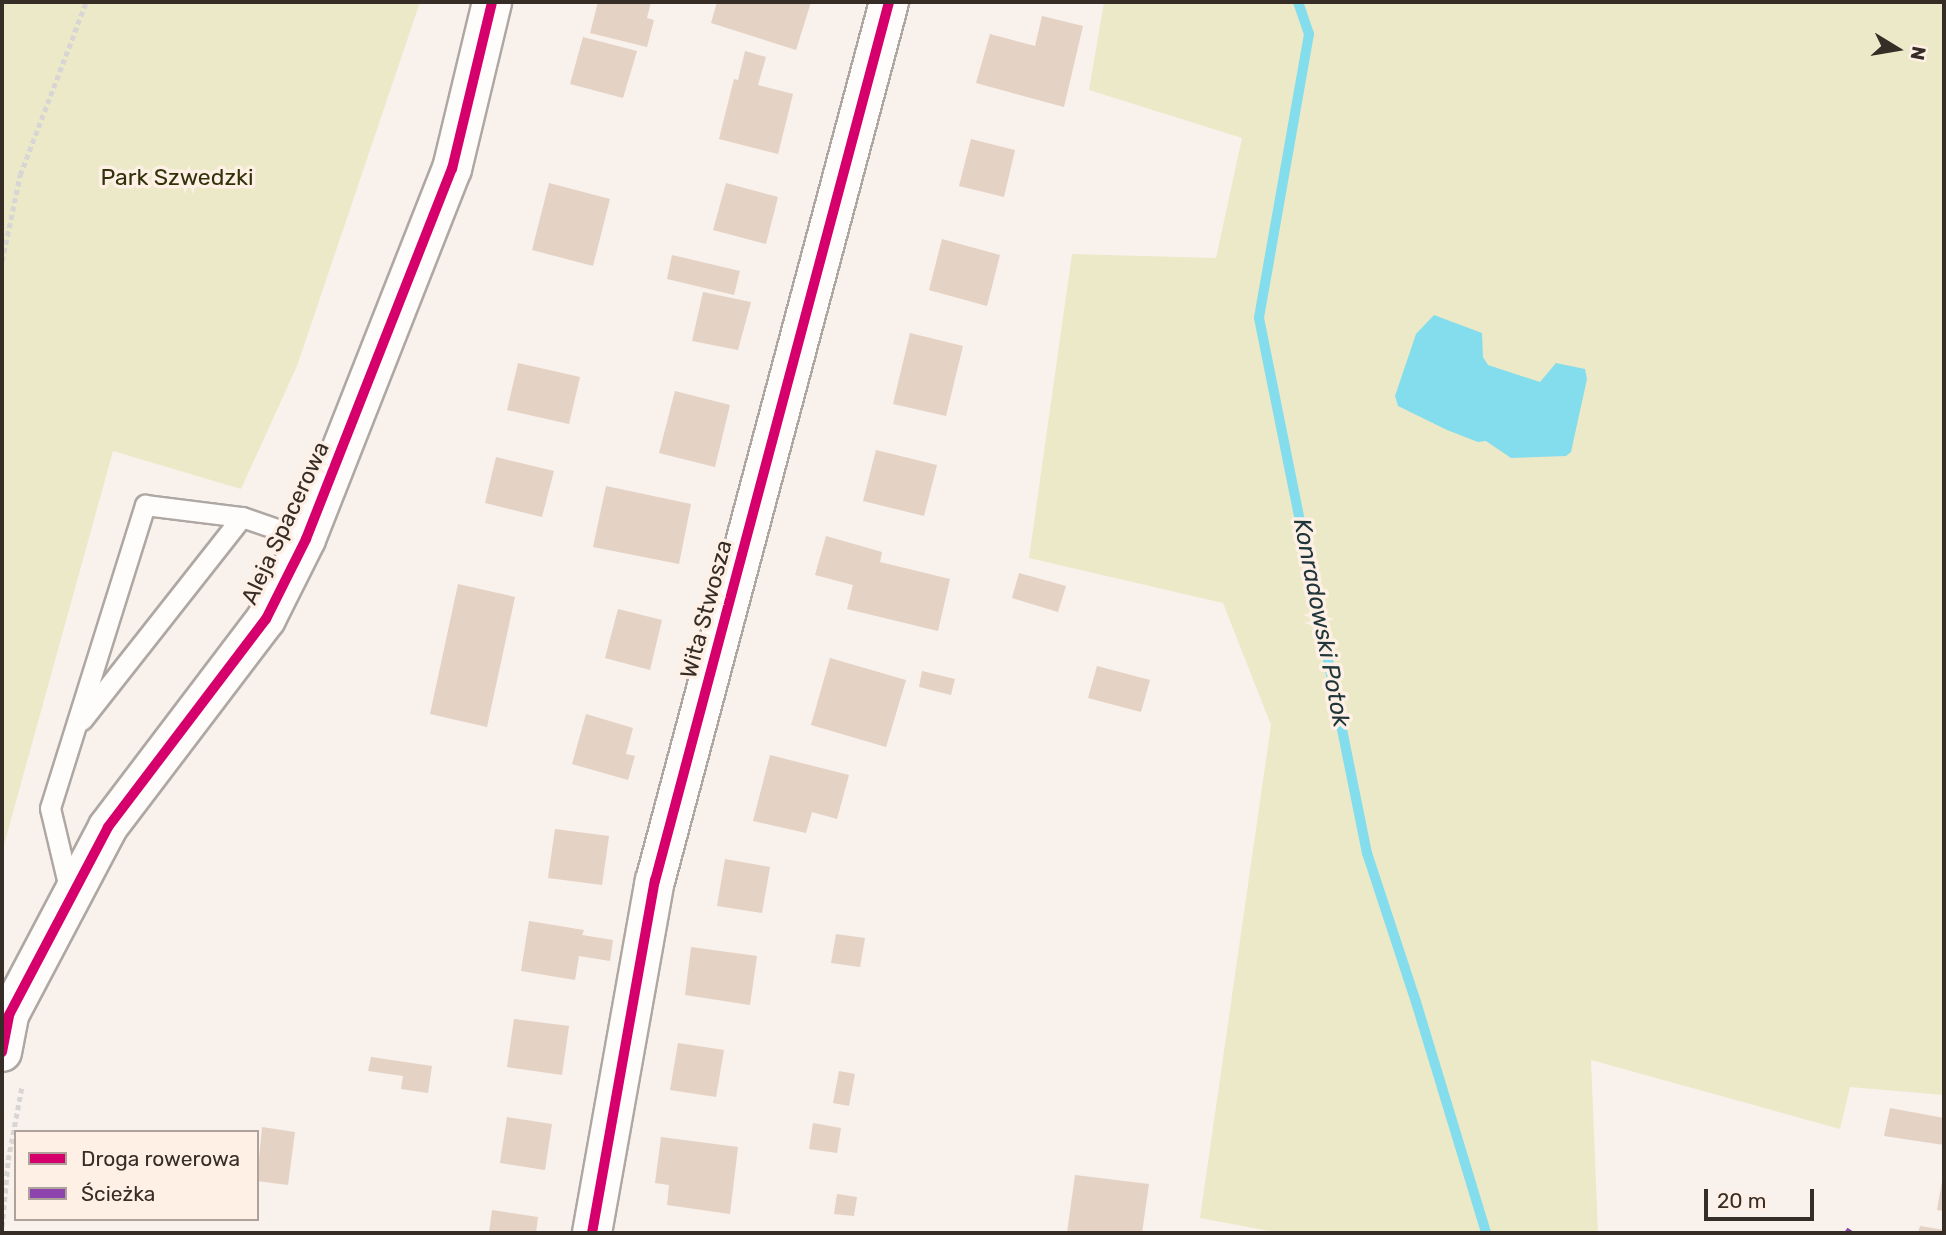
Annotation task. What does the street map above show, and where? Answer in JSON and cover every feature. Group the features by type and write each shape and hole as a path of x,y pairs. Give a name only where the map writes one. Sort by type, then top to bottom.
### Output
{"street":[{"name":"Aleja Spacerowa","path":"2,1052 9,1015 108,827 266,619 306,539 452,169 492,2"},
{"name":"Wita Stwosza","path":"592,1233 655,881 889,2"}],"lane":[{"path":"71,897 50,808 145,505 242,517 306,539"},
{"path":"74,729 242,517"}],"path":[{"path":"2,261 20,175 86,2"}],"green space":[{"name":"Park Szwedzki","path":"2,2 420,2 297,366 241,489 113,451 2,852"},
{"path":"1104,2 1944,2 1944,1095 1850,1087 1840,1129 1591,1060 1598,1233 1280,1233 1200,1218 1271,725 1223,603 1029,558 1072,254 1216,258 1242,138 1089,90"}],"water":[{"path":"1434,315 1482,333 1483,357 1488,365 1540,382 1556,363 1585,369 1587,379 1571,452 1566,456 1511,458 1486,441 1478,442 1447,430 1398,406 1395,396 1416,334"}],"building":[{"path":"598,2 651,2 647,18 654,20 647,47 590,33"},
{"path":"717,2 811,2 796,50 711,23"},
{"path":"1042,16 1083,26 1064,107 976,83 990,34 1035,46"},
{"path":"583,37 637,51 623,98 570,84"},
{"path":"745,51 766,57 758,85 793,94 778,154 719,139 734,79 738,80"},
{"path":"971,139 1015,150 1004,197 959,186"},
{"path":"549,183 610,199 593,266 532,250"},
{"path":"726,183 778,197 766,244 713,230"},
{"path":"942,239 1000,255 987,306 929,290"},
{"path":"672,255 740,271 734,295 667,279"},
{"path":"703,292 751,302 738,350 692,341"},
{"path":"910,333 963,346 946,416 893,404"},
{"path":"518,363 580,377 569,424 507,410"},
{"path":"675,391 730,405 715,467 659,453"},
{"path":"876,450 937,465 924,516 863,501"},
{"path":"496,457 554,471 542,517 485,503"},
{"path":"606,486 691,504 679,564 593,547"},
{"path":"826,536 882,552 880,562 950,579 938,631 847,609 853,585 815,575"},
{"path":"1019,573 1066,586 1058,612 1012,598"},
{"path":"458,584 515,597 487,727 430,714"},
{"path":"618,609 662,620 650,670 605,658"},
{"path":"830,658 906,680 886,747 811,725"},
{"path":"1097,666 1150,680 1141,712 1088,698"},
{"path":"922,671 955,679 951,695 919,687"},
{"path":"586,714 633,728 626,754 635,756 628,780 572,764"},
{"path":"770,755 849,775 837,819 812,812 806,833 753,821"},
{"path":"555,829 609,836 602,885 548,878"},
{"path":"725,859 770,867 762,913 717,906"},
{"path":"529,921 584,930 582,935 613,940 610,961 579,956 575,980 521,971"},
{"path":"836,934 865,938 860,967 831,963"},
{"path":"691,947 757,956 750,1005 685,995"},
{"path":"514,1019 569,1026 562,1075 507,1067"},
{"path":"678,1043 724,1050 716,1097 670,1090"},
{"path":"371,1057 432,1066 428,1093 401,1089 403,1076 368,1071"},
{"path":"839,1071 855,1074 849,1106 833,1103"},
{"path":"1890,1108 1944,1118 1944,1145 1884,1136"},
{"path":"507,1117 552,1124 545,1170 500,1163"},
{"path":"813,1123 841,1128 837,1153 809,1149"},
{"path":"262,1127 295,1132 288,1185 259,1181"},
{"path":"661,1137 738,1147 730,1214 667,1205 669,1185 655,1183"},
{"path":"1075,1175 1149,1184 1142,1233 1067,1233"},
{"path":"1944,1176 1944,1211 1937,1210"},
{"path":"837,1194 857,1197 854,1216 834,1214"},
{"path":"492,1210 538,1217 536,1233 489,1233"},
{"path":"1920,1226 1944,1230 1944,1233 1918,1233"}],"waterway":[{"name":"Konradowski Potok","path":"1298,2 1309,34 1259,318 1367,853 1416,1002 1486,1233"}],"cycle path":[{"path":"2,1052 9,1015 108,827 266,619 306,539 452,169 492,2"},
{"path":"592,1233 655,881 889,2"}]}
